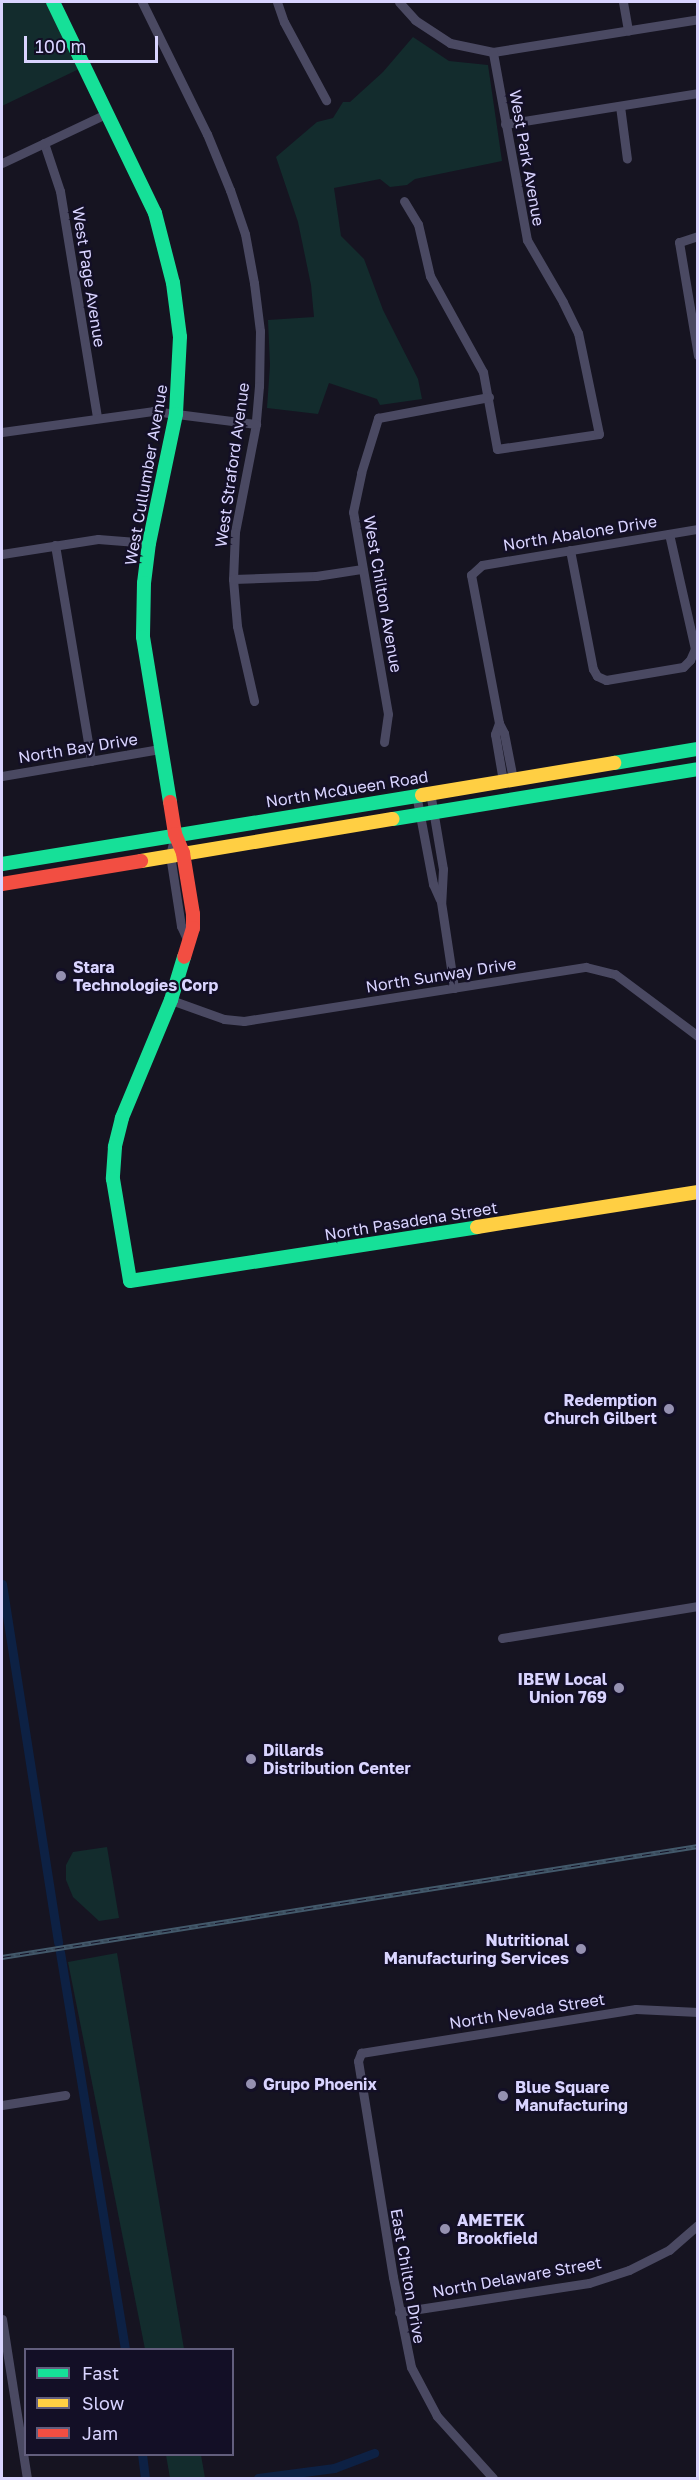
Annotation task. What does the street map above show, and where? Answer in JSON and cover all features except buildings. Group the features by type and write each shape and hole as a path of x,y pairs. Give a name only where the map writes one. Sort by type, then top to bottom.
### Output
{"street":[{"name":"West Cullumber Avenue","path":"53,2 155,213 171,273 180,337 176,414 149,543 144,583 143,637 175,834 176,854 193,914 192,928 171,1000 122,1118 115,1147 113,1179 130,1281"},
{"name":"West Straford Avenue","path":"142,2 207,134 245,234 260,331 256,424 235,532 233,579 237,626 254,701"},
{"path":"277,2 284,22 326,100"},
{"path":"399,2 415,20 450,43 493,52 698,19"},
{"path":"623,2 628,31"},
{"name":"West Park Avenue","path":"489,397 497,449 599,434 578,333 526,240 493,52"},
{"path":"505,124 698,93"},
{"path":"620,106 627,159"},
{"path":"2,163 108,113"},
{"name":"West Page Avenue","path":"44,143 60,191 97,417"},
{"path":"404,201 418,224 430,276 483,372 489,397"},
{"path":"698,236 679,242 698,355"},
{"name":"West Chilton Avenue","path":"384,742 388,714 353,512 361,473 378,418 489,397"},
{"path":"2,432 134,411 256,424"},
{"name":"North Abalone Drive","path":"508,780 471,574 482,565 698,529"},
{"path":"570,550 593,669 597,676 606,680 683,667 690,660 694,649 669,534"},
{"path":"2,554 98,538 149,543"},
{"path":"56,545 91,761"},
{"path":"233,579 316,576 362,569"},
{"name":"North McQueen Road","path":"2,864 698,748"},
{"name":"North Bay Drive","path":"2,776 160,749"},
{"path":"679,752 682,772"},
{"path":"2,884 698,769"},
{"path":"430,792 427,813 433,884 441,902"},
{"path":"416,795 427,813 442,869 441,902 454,988"},
{"name":"North Sunway Drive","path":"171,1000 224,1018 244,1021 586,967 615,974 698,1036"},
{"name":"North Pasadena Street","path":"130,1281 698,1192"},
{"path":"502,1638 698,1606"},
{"name":"North Nevada Street","path":"361,2053 636,2009 698,2013"},
{"name":"East Chilton Drive","path":"361,2053 358,2061 399,2312 411,2367 437,2416 493,2478"},
{"path":"2,2105 65,2095"},
{"name":"North Delaware Street","path":"399,2312 589,2283 629,2270 669,2250 698,2225"},
{"path":"2,2319 27,2478"}],"green space":[{"path":"2,2 46,2 79,69 2,106"},
{"path":"413,37 449,61 488,65 502,161 415,179 407,185 390,187 380,179 334,188 341,236 364,259 383,310 418,379 422,399 380,405 377,399 329,383 318,414 267,408 270,365 268,320 314,317 311,285 298,222 276,157 317,122 333,118 343,102 350,102 383,72"},
{"path":"107,1847 119,1918 99,1921 73,1897 66,1880 66,1865 73,1852"},
{"path":"117,1953 184,2348 145,2348 68,1962"},
{"path":"166,2456 201,2456 205,2478 170,2478"}],"waterway":[{"path":"2,1584 58,1943"},
{"path":"60,1952 125,2348"},
{"path":"258,2478 334,2468 374,2453"},
{"path":"142,2456 145,2478"}],"railway":[{"path":"2,1957 698,1846"}],"traffic: fast":[{"path":"53,2 155,213 173,283 180,337 176,414 149,543 144,583 143,637 170,802"},
{"path":"614,763 698,749"},
{"path":"393,819 698,769"},
{"path":"2,864 422,795"},
{"path":"184,957 171,1000 122,1118 115,1147 113,1179 130,1281 477,1227"}],"traffic: slow":[{"path":"422,795 614,763"},
{"path":"141,861 393,819"},
{"path":"477,1227 698,1192"}],"traffic: jam":[{"path":"170,802 175,834 183,853 193,914 193,928 184,957"},
{"path":"2,884 141,861"}],"place":[{"name":"Stara Technologies Corp","path":"61,976"},
{"name":"Redemption Church Gilbert","path":"669,1409"},
{"name":"IBEW Local Union 769","path":"619,1688"},
{"name":"Dillards Distribution Center","path":"251,1759"},
{"name":"Nutritional Manufacturing Services","path":"581,1949"},
{"name":"Grupo Phoenix","path":"251,2084"},
{"name":"Blue Square Manufacturing","path":"503,2096"},
{"name":"AMETEK Brookfield","path":"445,2229"}]}
